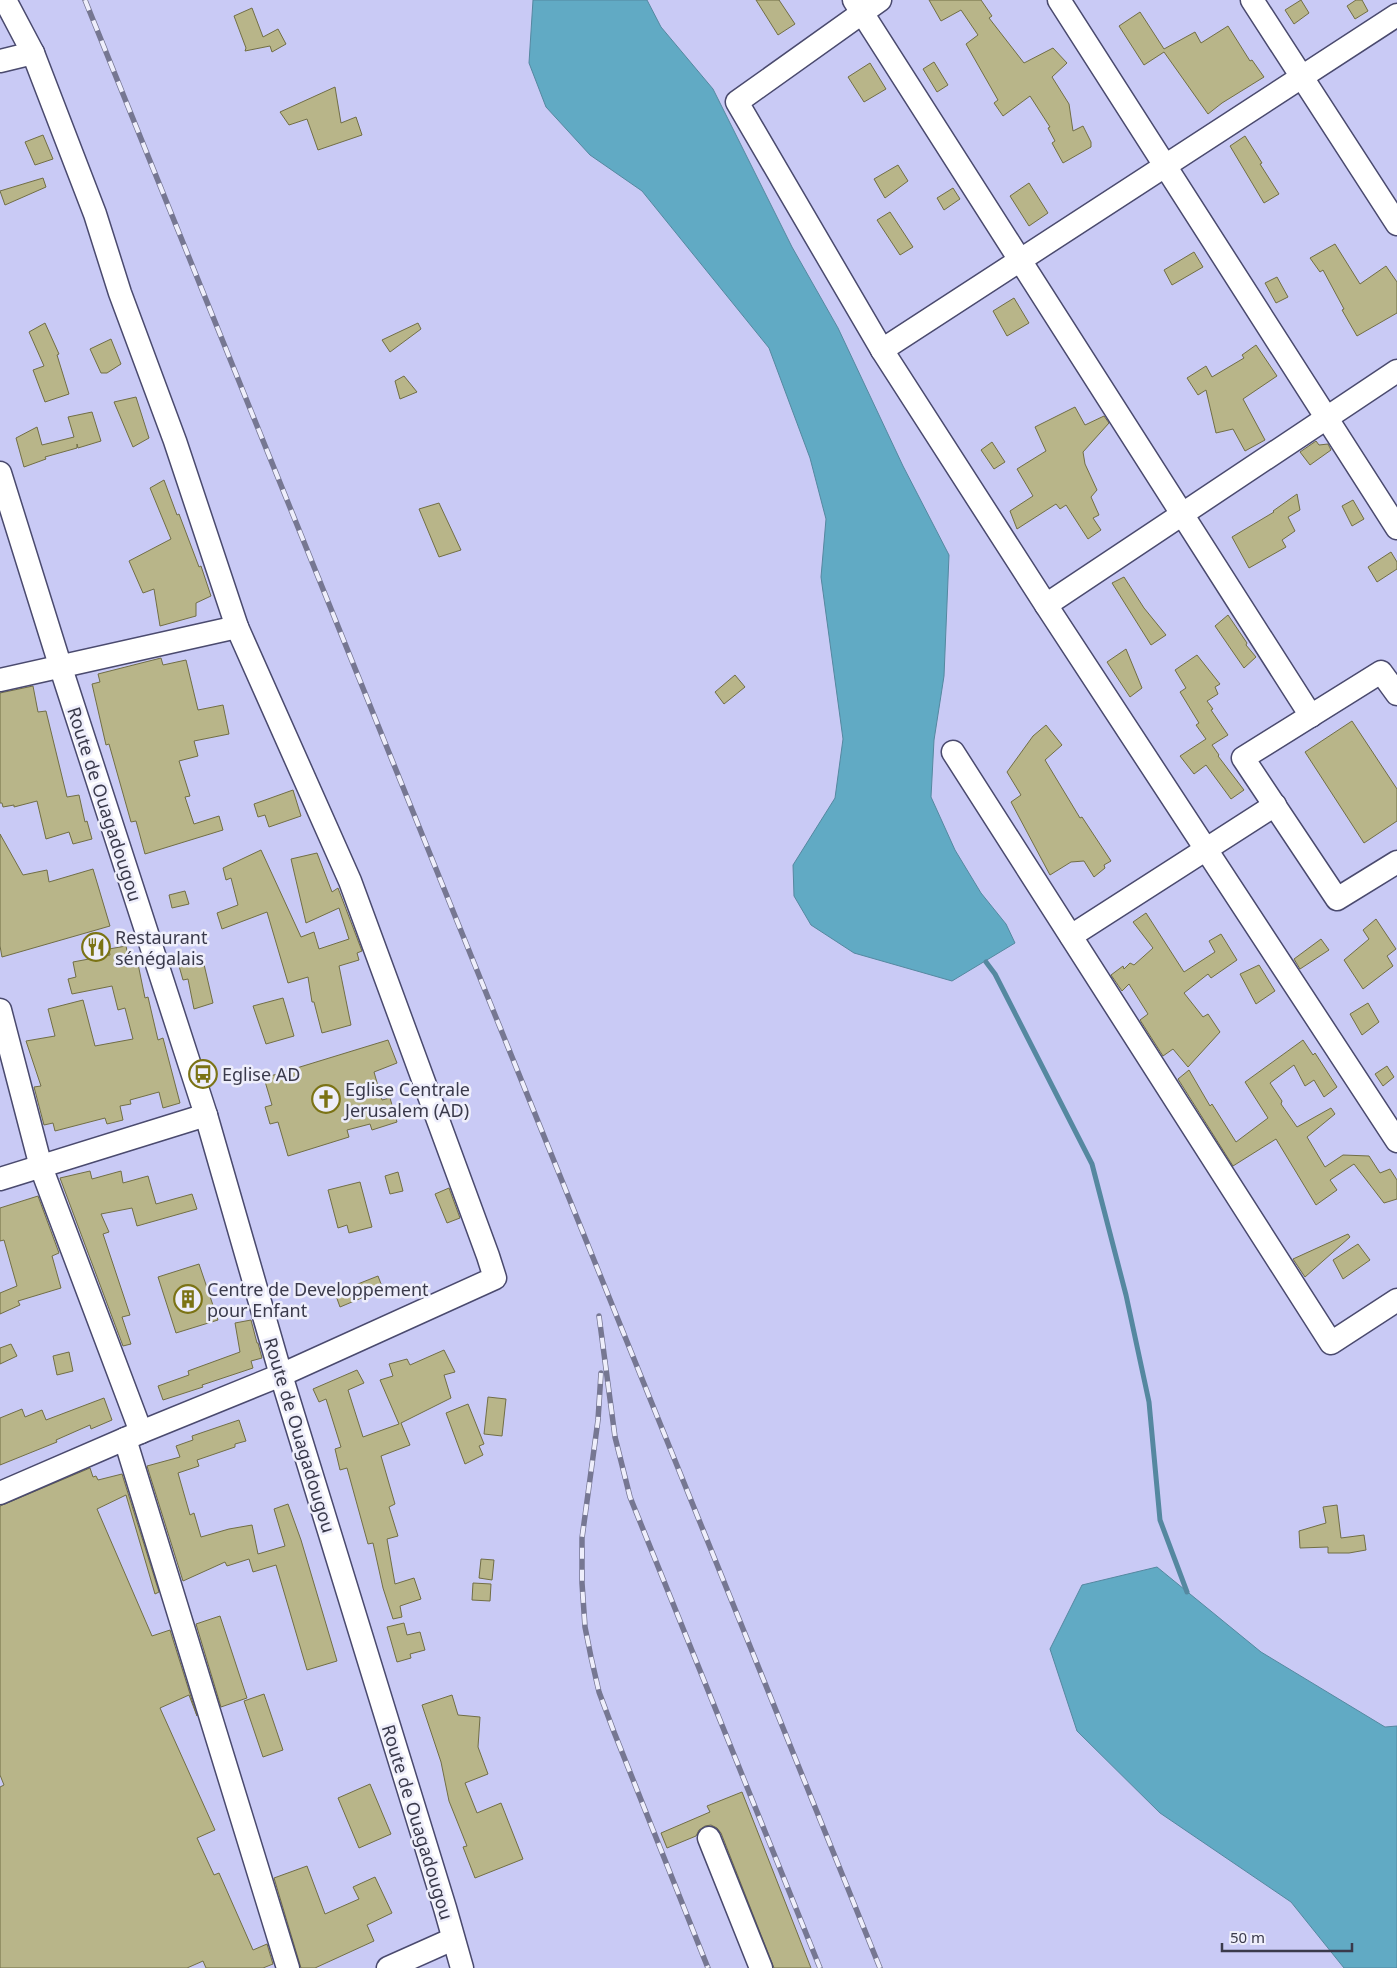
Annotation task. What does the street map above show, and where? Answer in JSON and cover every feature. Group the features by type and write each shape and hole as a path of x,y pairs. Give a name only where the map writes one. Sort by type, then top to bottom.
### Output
{"street":[{"path":"0,1493 281,1375 495,1278 485,1246 350,881 236,627 175,442 120,293 95,214 32,53 5,0"},
{"path":"1059,0 1397,528"},
{"path":"1252,0 1397,224"},
{"path":"1311,716 1020,260 865,4 737,102 882,350 1046,605 1397,1141"},
{"path":"882,350 1397,15"},
{"path":"0,61 32,53"},
{"path":"1046,605 1397,371"},
{"name":"Route de Ouagadougou","path":"0,473 60,665 206,1115 281,1375 462,1968"},
{"path":"0,680 236,627"},
{"path":"1397,694 1381,672 1243,758 1338,899 1397,862"},
{"path":"953,752 1331,1343 1397,1300"},
{"path":"1071,936 1275,805"},
{"path":"0,1010 40,1167 133,1436 288,1968"},
{"path":"0,1179 206,1115"},
{"path":"709,1838 761,1968"},
{"path":"388,1968 453,1939"}],"water":[{"path":"533,0 647,0 661,27 713,89 792,247 838,328 903,466 949,555 944,676 934,740 931,797 955,850 981,893 1006,924 1015,943 952,981 854,953 811,925 794,896 793,865 835,798 843,739 821,577 826,519 810,458 769,348 642,191 590,155 546,107 529,63"},
{"path":"1157,1567 1261,1652 1385,1727 1397,1726 1397,1968 1344,1968 1291,1902 1160,1813 1077,1731 1050,1649 1082,1585"}],"building":[{"path":"756,0 779,0 795,24 778,35"},
{"path":"929,0 981,0 992,16 989,18 1024,63 1053,48 1067,63 1052,77 1069,104 1073,131 1083,126 1091,142 1091,147 1063,163 1052,143 1055,141 1048,128 1050,127 1030,96 1003,116 994,103 998,100 966,44 978,35 961,10 941,21"},
{"path":"1301,0 1309,13 1294,24 1285,10"},
{"path":"1356,0 1362,0 1368,11 1355,19 1347,6"},
{"path":"252,8 263,37 278,29 286,44 272,52 270,46 245,51 246,48 234,16"},
{"path":"1140,12 1164,49 1195,32 1201,43 1228,26 1250,61 1252,60 1264,77 1208,114 1164,52 1144,65 1119,26"},
{"path":"934,62 948,85 937,92 923,69"},
{"path":"870,63 886,89 864,102 848,77"},
{"path":"335,87 341,123 356,117 362,135 318,150 307,119 289,125 280,112"},
{"path":"43,135 53,159 35,165 25,142"},
{"path":"1245,136 1279,194 1264,203 1230,146"},
{"path":"898,165 908,181 885,198 874,179"},
{"path":"43,178 46,187 5,205 0,191"},
{"path":"1029,183 1048,213 1029,226 1010,196"},
{"path":"953,188 960,199 944,210 937,198"},
{"path":"890,212 913,247 900,255 877,220"},
{"path":"1335,244 1360,284 1386,266 1397,282 1397,313 1357,336 1323,270 1320,272 1310,258"},
{"path":"1194,252 1203,267 1172,285 1164,270"},
{"path":"1277,277 1288,297 1276,303 1265,283"},
{"path":"1014,298 1029,323 1007,336 993,311"},
{"path":"45,323 59,354 57,355 69,394 45,402 33,370 44,366 29,332"},
{"path":"418,323 421,329 390,352 382,340"},
{"path":"111,339 121,364 107,373 101,373 90,349"},
{"path":"1256,345 1277,376 1243,399 1265,440 1245,451 1233,429 1216,433 1206,390 1198,395 1187,378 1206,366 1212,377 1244,358 1242,355"},
{"path":"404,376 417,392 400,399 395,381"},
{"path":"136,397 149,438 133,447 114,402"},
{"path":"1075,407 1085,425 1104,416 1109,423 1083,452 1085,464 1097,490 1091,497 1099,515 1093,518 1101,530 1088,539 1066,505 1060,509 1056,504 1017,529 1010,511 1033,496 1017,469 1046,451 1035,427"},
{"path":"92,412 101,441 78,448 77,444 77,448 45,457 46,459 24,467 16,438 37,427 42,445 74,437 68,417"},
{"path":"1316,441 1319,445 1328,444 1331,450 1310,465 1300,452"},
{"path":"992,442 1005,462 994,469 981,450"},
{"path":"164,480 199,567 201,566 211,596 196,603 196,616 160,626 154,589 143,593 129,561 171,539 150,488"},
{"path":"1297,494 1300,510 1288,517 1295,531 1282,540 1286,547 1249,568 1232,537 1274,512"},
{"path":"1353,500 1364,519 1352,526 1342,506"},
{"path":"439,503 461,550 439,557 419,509"},
{"path":"1391,552 1397,562 1397,569 1377,582 1368,567"},
{"path":"1124,577 1144,608 1166,635 1151,645 1112,583"},
{"path":"1228,615 1247,643 1246,645 1256,657 1244,668 1215,626"},
{"path":"1126,649 1142,688 1130,697 1107,662"},
{"path":"1197,655 1220,684 1215,687 1218,694 1207,701 1228,735 1212,745 1244,790 1231,799 1206,765 1194,774 1180,756 1206,739 1196,725 1199,723 1180,692 1186,688 1175,670"},
{"path":"161,658 163,665 186,660 198,710 223,705 229,734 194,741 198,756 179,761 190,796 185,797 194,824 219,816 223,830 145,854 136,821 131,822 109,744 106,745 92,684 100,682 98,674"},
{"path":"735,675 745,687 724,704 715,692"},
{"path":"33,686 38,712 46,711 67,797 79,795 85,822 87,821 92,839 73,844 69,832 46,839 37,801 14,807 14,805 3,807 2,803 0,803 0,693"},
{"path":"1352,721 1397,789 1397,821 1364,843 1305,752"},
{"path":"1046,725 1062,745 1045,760 1080,818 1082,817 1111,861 1104,865 1105,868 1094,877 1084,861 1071,862 1050,875 1011,802 1021,795 1007,772 1033,736"},
{"path":"293,790 301,816 269,827 265,815 258,817 254,804"},
{"path":"0,834 23,875 47,870 49,882 93,869 110,926 2,957 0,946"},
{"path":"261,850 301,937 314,932 319,949 349,939 339,908 306,923 291,859 317,853 332,892 338,888 362,951 357,953 359,960 339,966 351,1025 322,1033 314,1002 312,1002 308,977 288,983 267,912 222,929 217,913 238,905 231,878 226,880 223,868"},
{"path":"185,891 189,904 172,908 169,895"},
{"path":"1146,913 1184,972 1215,952 1209,941 1221,934 1237,960 1211,978 1208,974 1184,993 1203,1017 1208,1014 1220,1032 1188,1067 1173,1049 1163,1056 1140,1020 1148,1014 1129,984 1122,991 1111,975 1123,966 1124,969 1130,963 1134,965 1153,948 1133,922"},
{"path":"1376,919 1396,949 1387,956 1393,966 1363,989 1344,960 1369,939 1363,930"},
{"path":"1321,939 1329,950 1300,969 1294,959"},
{"path":"126,946 129,961 137,959 145,998 148,997 158,1040 163,1038 180,1103 163,1108 159,1092 130,1100 131,1104 120,1106 123,1120 107,1124 105,1118 55,1131 53,1123 44,1125 34,1087 41,1086 26,1041 55,1036 48,1009 83,1000 95,1046 133,1039 125,1008 118,1010 112,986 72,994 68,979 76,977 73,962 110,955 109,949"},
{"path":"203,960 213,1003 194,1009 188,979 183,980 179,966"},
{"path":"1259,965 1275,991 1256,1004 1240,974"},
{"path":"283,998 294,1036 266,1044 253,1006"},
{"path":"1368,1003 1379,1022 1362,1035 1350,1014"},
{"name":"Eglise Centrale Jerusalem (AD)","path":"388,1040 397,1063 374,1072 382,1100 390,1098 397,1122 372,1130 370,1124 347,1130 349,1137 288,1156 278,1122 270,1124 265,1107 272,1105 264,1078"},
{"path":"1303,1040 1313,1055 1315,1053 1337,1087 1324,1097 1314,1080 1305,1086 1294,1065 1270,1083 1282,1101 1281,1104 1297,1127 1331,1108 1335,1114 1307,1137 1325,1167 1343,1155 1369,1156 1380,1173 1390,1169 1397,1180 1397,1199 1384,1203 1354,1164 1330,1180 1337,1190 1316,1205 1276,1139 1233,1166 1178,1079 1189,1070 1210,1106 1212,1104 1236,1142 1268,1118 1245,1082"},
{"path":"1387,1066 1394,1077 1383,1086 1375,1074"},
{"path":"90,1171 92,1179 121,1171 123,1183 148,1176 156,1204 192,1194 197,1209 137,1226 132,1208 101,1214 109,1232 103,1234 130,1315 122,1317 131,1344 123,1346 60,1178"},
{"path":"398,1172 403,1191 390,1194 385,1176"},
{"path":"360,1182 372,1227 349,1233 347,1225 338,1228 328,1190"},
{"path":"449,1188 460,1218 447,1223 435,1194"},
{"path":"38,1196 59,1253 52,1256 61,1288 18,1301 20,1305 0,1314 0,1293 17,1286 4,1240 0,1241 0,1208"},
{"path":"1348,1234 1350,1237 1305,1277 1293,1259"},
{"path":"1358,1244 1370,1260 1343,1279 1333,1260"},
{"name":"Centre de Developpement pour Enfant","path":"199,1264 218,1320 176,1333 158,1277"},
{"path":"378,1276 383,1289 340,1307 335,1293"},
{"path":"251,1320 262,1358 251,1361 253,1368 163,1400 158,1386 189,1375 188,1371 240,1352 235,1323"},
{"path":"11,1344 17,1356 0,1364 0,1348"},
{"path":"444,1350 455,1372 444,1375 451,1398 401,1423 410,1445 381,1456 395,1504 389,1507 398,1536 387,1539 395,1584 414,1578 421,1599 400,1606 402,1617 393,1619 383,1588 373,1543 368,1544 347,1468 340,1470 335,1449 341,1447 326,1399 319,1402 313,1389 357,1370 364,1383 348,1390 363,1437 399,1424 380,1380 393,1376 389,1364 407,1359 410,1365"},
{"path":"69,1352 73,1371 57,1375 53,1356"},
{"path":"488,1397 506,1399 502,1436 484,1434"},
{"path":"104,1398 112,1420 91,1429 90,1425 56,1440 57,1442 0,1465 0,1418 22,1409 25,1417 42,1410 46,1420"},
{"path":"468,1404 484,1444 479,1446 483,1455 465,1464 446,1413"},
{"path":"239,1420 246,1441 235,1444 235,1447 197,1460 199,1466 178,1473 190,1515 194,1513 201,1537 252,1525 258,1554 285,1546 274,1509 288,1504 301,1540 337,1661 307,1670 276,1565 253,1572 249,1559 227,1566 225,1562 183,1581 147,1466 180,1457 176,1446 193,1440 192,1436"},
{"path":"90,1468 93,1477 96,1476 98,1480 122,1474 159,1592 155,1594 126,1495 97,1509 152,1636 170,1630 197,1716 189,1695 160,1708 215,1830 197,1838 214,1875 219,1873 253,1950 267,1944 273,1964 263,1968 206,1968 203,1961 187,1968 0,1968 0,1787 4,1785 0,1775 0,1506"},
{"path":"1337,1505 1341,1538 1364,1535 1366,1550 1349,1553 1328,1553 1328,1547 1300,1548 1299,1531 1326,1523 1323,1507"},
{"path":"481,1559 494,1560 492,1580 479,1578"},
{"path":"473,1583 491,1584 490,1601 472,1600"},
{"path":"220,1616 247,1698 221,1707 196,1624"},
{"path":"404,1623 407,1635 420,1632 425,1650 410,1654 411,1658 397,1662 387,1627"},
{"path":"264,1694 283,1750 263,1757 244,1701"},
{"path":"452,1695 458,1715 480,1717 478,1747 488,1774 465,1783 477,1813 501,1803 523,1859 475,1878 463,1847 467,1846 449,1801 441,1762 422,1705"},
{"path":"370,1784 391,1834 359,1848 338,1798"},
{"path":"742,1792 811,1968 774,1968 721,1833 717,1828 711,1825 705,1826 699,1830 696,1836 667,1848 661,1833 710,1812 707,1806"},
{"path":"307,1866 325,1914 359,1899 353,1887 375,1877 392,1913 367,1925 374,1941 315,1968 301,1968 274,1878"}],"waterway":[{"path":"986,962 995,974 1092,1164 1126,1295 1149,1402 1160,1520 1187,1592"}],"railway":[{"path":"85,0 880,1968"},
{"path":"599,1316 615,1437 630,1497 820,1968"},
{"path":"601,1373 598,1420 582,1538 582,1583 585,1627 599,1692 708,1968"}],"place":[{"name":"Restaurant sénégalais","path":"96,947"},
{"name":"Eglise AD","path":"203,1074"},
{"name":"Eglise Centrale Jerusalem (AD)","path":"326,1099"},
{"name":"Centre de Developpement pour Enfant","path":"188,1299"}]}
